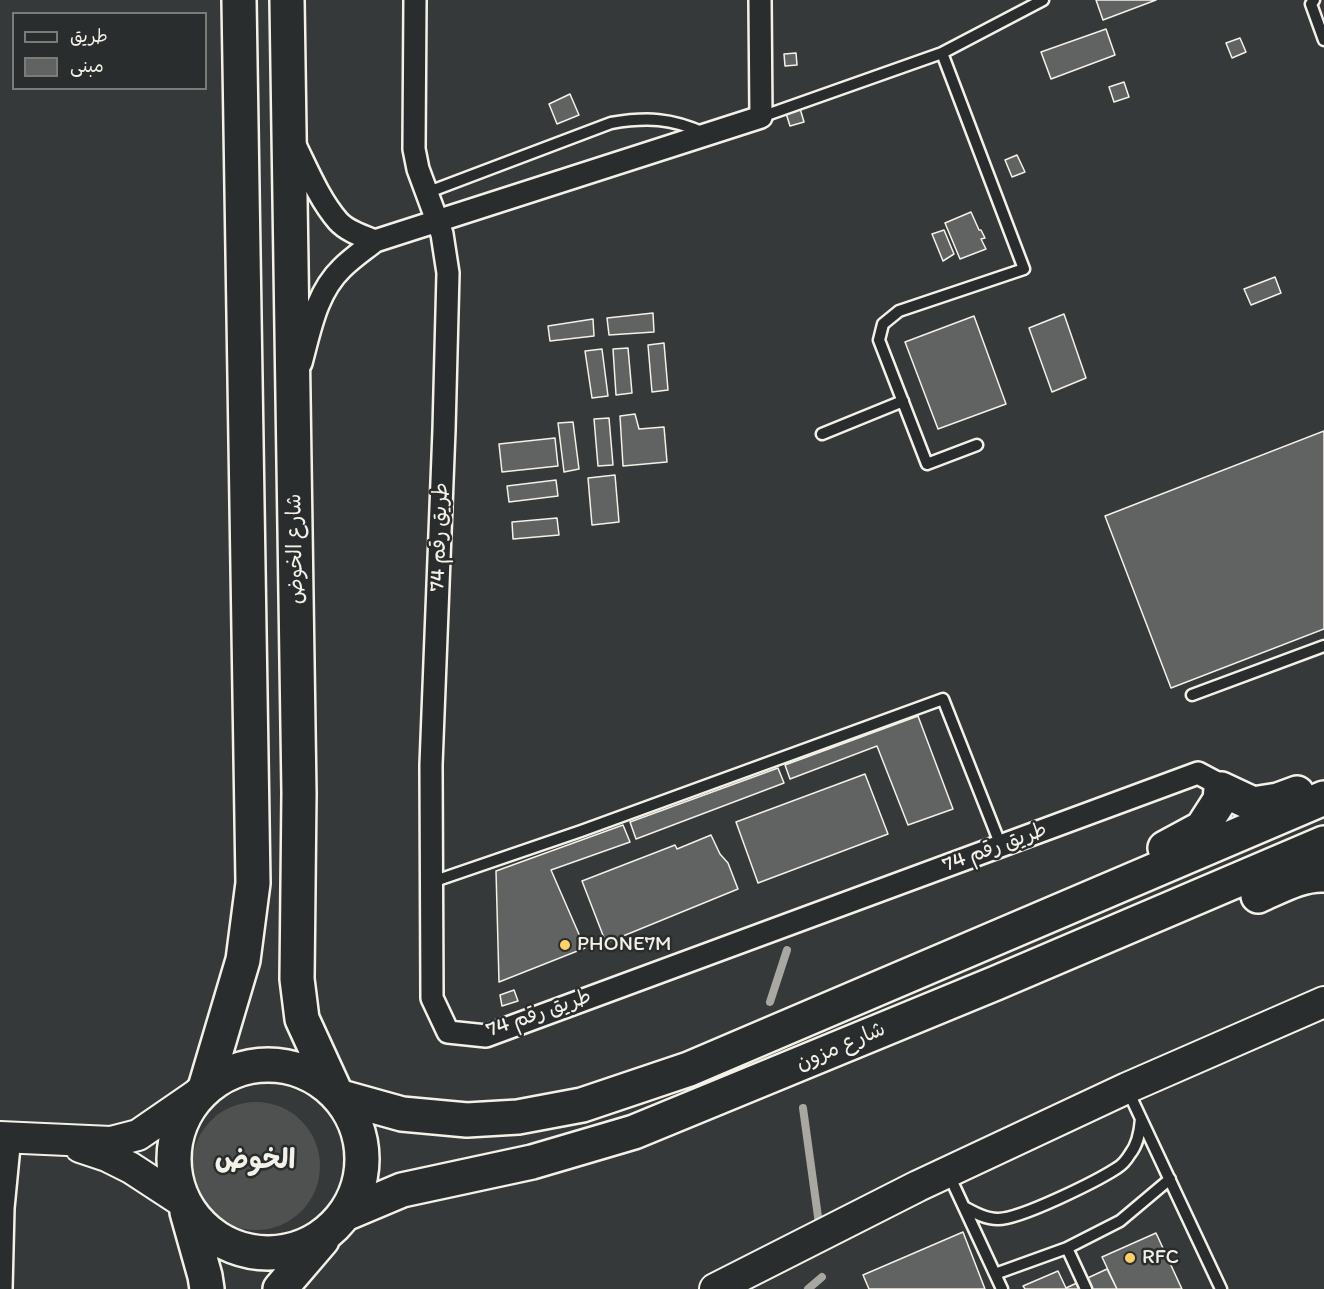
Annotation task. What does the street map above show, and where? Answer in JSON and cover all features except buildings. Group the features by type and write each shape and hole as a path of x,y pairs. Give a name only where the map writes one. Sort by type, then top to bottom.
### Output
{"main road":[{"path":"202,1090 243,960 253,883 239,0"},
{"name":"شارع الخوض","path":"287,0 299,781 297,979 302,1019 338,1094"},
{"path":"1068,908 1107,876 1202,828 1220,800 1221,789 1253,804 1289,796 1324,783"},
{"name":"شارع مزون","path":"338,1094 402,1114 467,1120 518,1117 582,1106 689,1069 1324,798"},
{"name":"شارع مزون","path":"343,1217 402,1190 532,1162 634,1132 996,983 1324,843"},
{"path":"996,983 1021,982 1070,974 1299,879 1324,875"},
{"path":"207,1289 176,1184 173,1165 178,1126 187,1109 202,1090 229,1072 256,1065 285,1065 312,1075 338,1094 356,1124 363,1155 359,1186 343,1217 280,1289"},
{"path":"184,1205 213,1236 230,1246 260,1254 290,1251 318,1240 343,1217"}],"street":[{"name":"طريق رقم 74","path":"415,0 414,149 426,193 439,221 448,273 431,765 432,998 448,1032 486,1036 1198,773 1215,782 1221,789"},
{"path":"294,387 318,303 342,268 375,241 761,117 760,0"},
{"path":"290,135 314,184 339,222 355,233 375,241"},
{"path":"715,1289 948,1172 1127,1088 1324,1002"},
{"path":"1,1289 5,1136 111,1142 138,1135 202,1090"},
{"path":"58,1139 107,1156 131,1168 184,1205"}],"lane":[{"path":"761,117 942,53 1043,0"},
{"path":"1314,0 1311,4 1324,40"},
{"path":"942,53 1024,269 899,310 883,324 879,340 927,464 977,445"},
{"path":"426,193 611,123 635,119 661,119 684,124 706,134"},
{"path":"822,434 903,401"},
{"path":"1192,694 1324,645"},
{"path":"432,882 581,831 943,699 1001,846"},
{"path":"1127,1088 1221,1289"},
{"path":"964,1207 979,1215 996,1219 1014,1218 1104,1175 1120,1167 1132,1153 1139,1137 1141,1119"},
{"path":"948,1172 1002,1289"},
{"path":"995,1274 1067,1248 1120,1221 1170,1179"},
{"path":"1067,1248 1086,1289"}],"shaded area":[{"path":"256,1102 280,1107 301,1121 315,1142 320,1166 315,1190 301,1211 280,1225 256,1230 232,1225 211,1211 197,1190 192,1166 197,1142 211,1121 232,1107"}],"waterway":[{"path":"770,1002 787,950"},
{"path":"803,1108 819,1224"},
{"path":"808,1289 822,1277"}],"place":[{"name":"PHONE7M","path":"565,945"},
{"name":"RFC","path":"1130,1258"}],"district":[{"name":"الخوض","path":"255,1161"}]}
